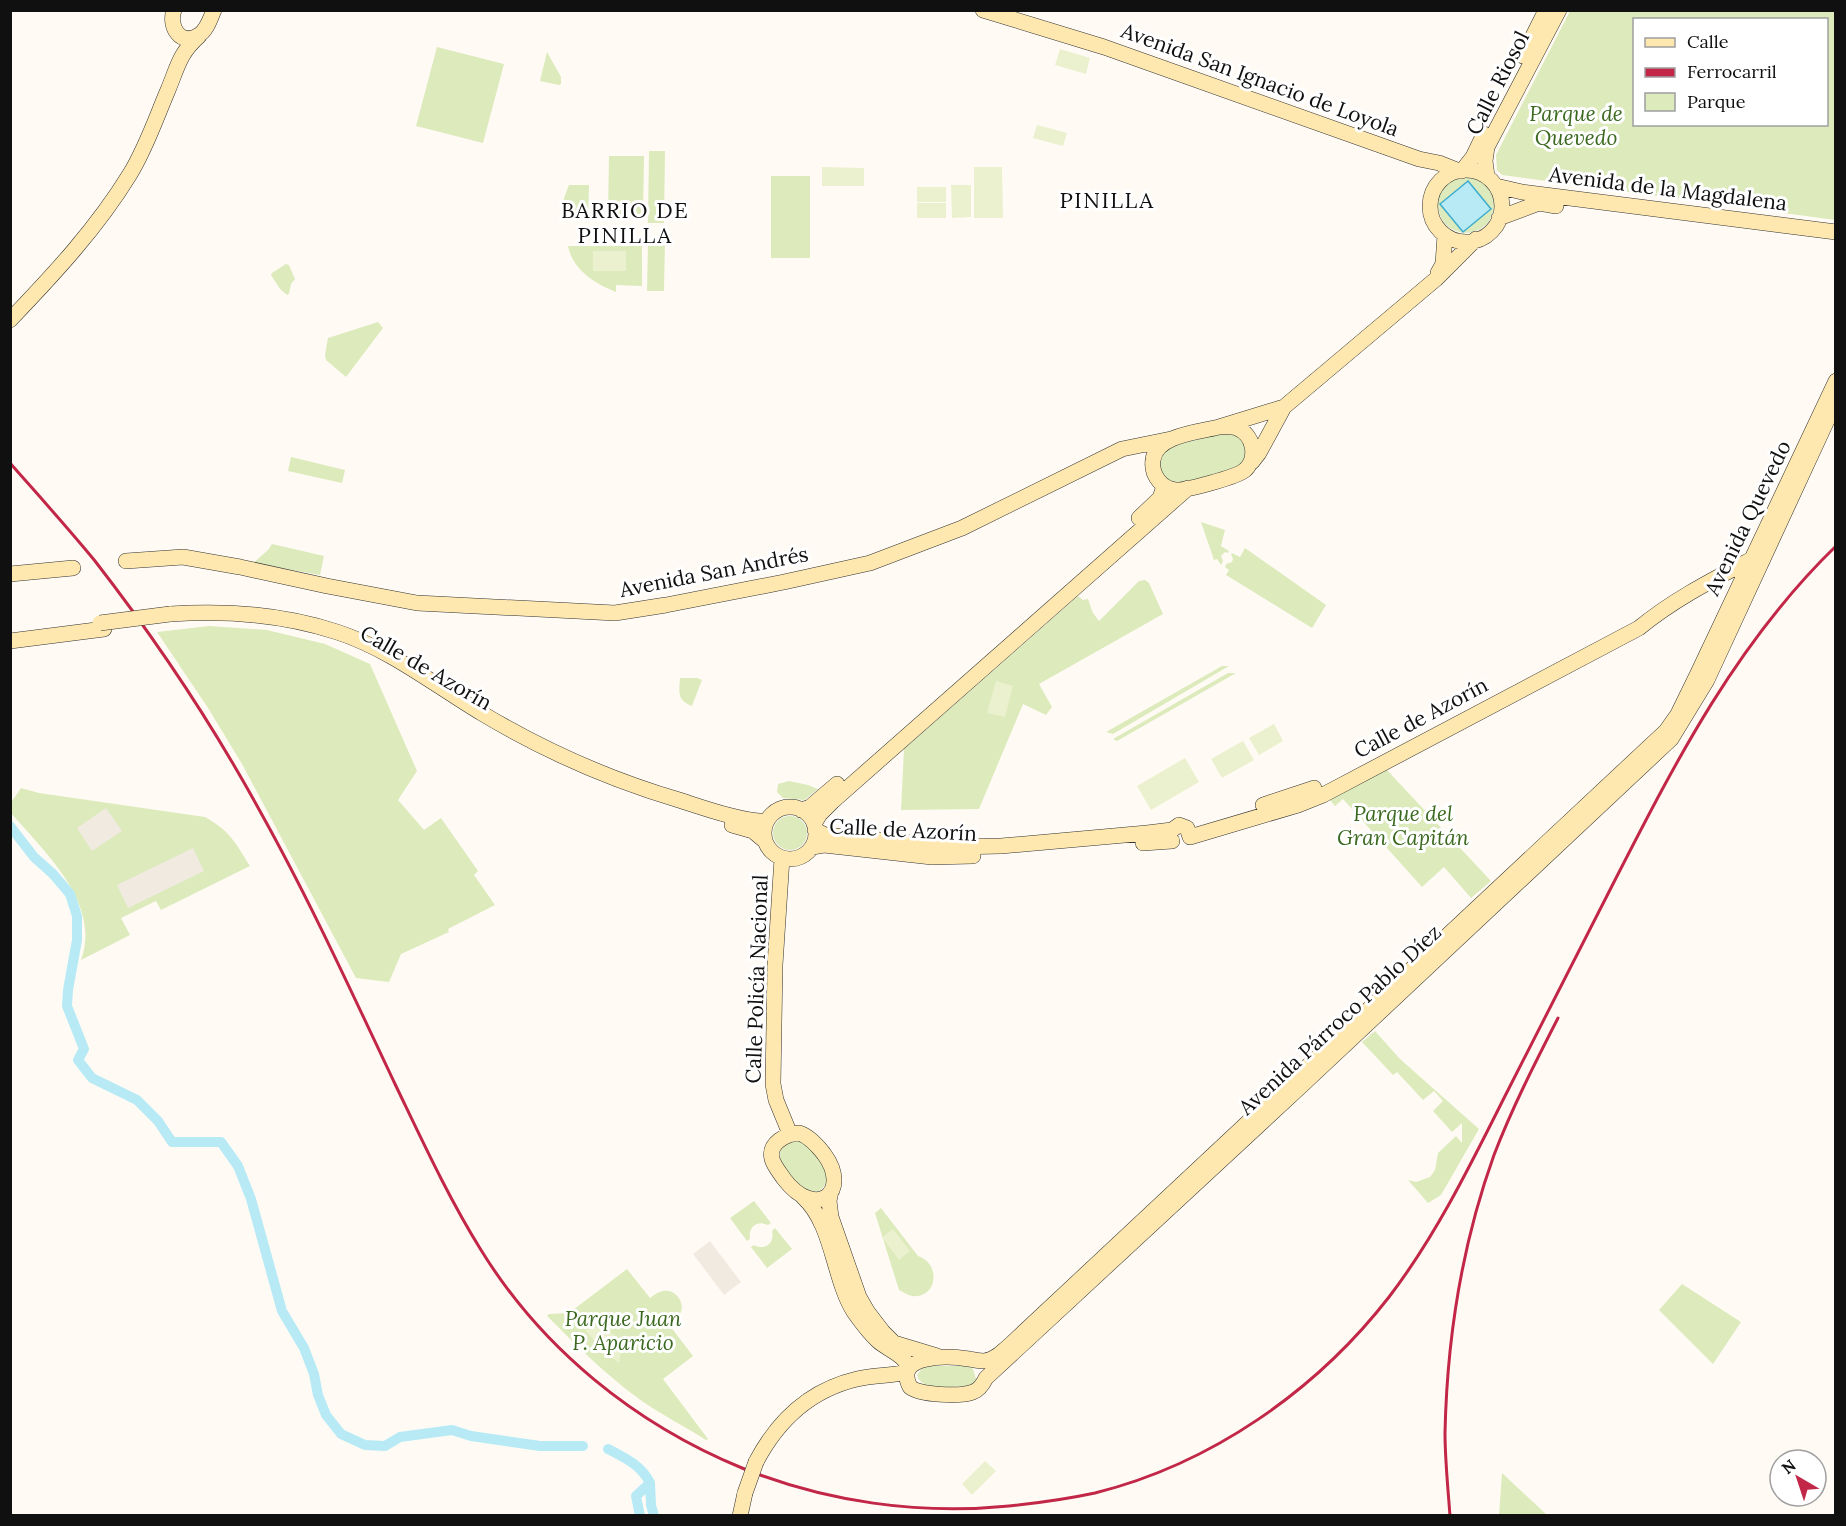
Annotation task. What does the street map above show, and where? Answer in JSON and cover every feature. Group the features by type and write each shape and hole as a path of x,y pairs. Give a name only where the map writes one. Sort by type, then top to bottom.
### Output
{"main road":[{"path":"174,10 171,23 179,40 180,60"},
{"path":"10,320 70,255 105,212 131,173 150,134 180,60 187,47 206,28 214,10"},
{"name":"Avenida San Ignacio de Loyola","path":"983,10 1099,45 1419,159 1460,171"},
{"name":"Calle Riosol","path":"1460,171 1473,157 1546,10"},
{"name":"Calle Riosol","path":"1492,181 1485,161 1487,147 1559,10"},
{"path":"176,32 179,36 189,38 199,36"},
{"name":"Avenida San Ignacio de Loyola","path":"1419,159 1430,173 1436,186"},
{"path":"1116,452 1146,461 1159,482 1177,490 1234,476 1246,469 1259,453 1284,407 1436,279 1476,239 1491,231 1499,218 1501,201 1492,181 1472,171 1460,171 1446,176 1436,186 1430,198 1429,208 1437,228 1445,235 1455,240 1476,239"},
{"name":"Avenida de la Magdalena","path":"1492,181 1523,192 1836,232"},
{"name":"Avenida de la Magdalena","path":"1499,218 1539,203 1836,241"},
{"path":"1436,279 1443,264 1445,235"},
{"name":"Avenida Quevedo","path":"1703,677 1767,525 1836,381"},
{"name":"Avenida Quevedo","path":"1703,677 1733,597 1750,569 1769,545 1836,401"},
{"path":"1219,428 1284,407"},
{"path":"1219,428 1233,427 1244,433 1254,451 1250,464"},
{"name":"Avenida San Andrés","path":"126,561 183,557 417,603 615,613 784,582 870,563 962,528 1116,452 1219,428"},
{"path":"1153,470 1153,457 1156,451 1171,439"},
{"path":"801,810 811,819 815,827 816,836 812,847 796,858 782,858 772,851 765,841 765,828 770,817 781,809 801,810 810,807 1141,516 1160,498 1164,486"},
{"path":"815,827 820,814 833,801 1188,488"},
{"path":"1767,525 1771,532 1769,545"},
{"path":"10,574 73,568"},
{"name":"Calle de Azorín","path":"1697,590 1713,584 1722,585 1750,569"},
{"name":"Calle de Azorín","path":"812,847 824,845 873,852 949,857 1014,854 1180,834 1316,788 1652,612 1661,610 1697,590 1750,569"},
{"path":"1722,585 1730,588 1733,597"},
{"name":"Calle de Azorín","path":"10,633 102,626 209,611 273,616 338,633 401,663 485,716 598,772 711,810 746,819 767,821"},
{"name":"Calle de Azorín","path":"172,618 265,622 299,629 331,640 371,657 540,757 639,798 753,831 765,841"},
{"name":"Calle de Azorín","path":"10,641 102,626"},
{"name":"Avenida Párroco Pablo Díez","path":"975,1360 990,1359 1011,1344 1666,731 1703,677"},
{"name":"Avenida Párroco Pablo Díez","path":"907,1373 910,1387 921,1392 964,1394 978,1389 986,1378 1671,739 1703,677"},
{"name":"Calle de Azorín","path":"815,827 825,835 956,847 1037,843 1147,833 1180,834"},
{"name":"Calle Policía Nacional","path":"782,858 775,965 773,1084 776,1100 790,1134"},
{"path":"907,1373 904,1359 876,1339 853,1311 812,1206 790,1187 772,1159 775,1145 790,1134 804,1135 823,1153 833,1169 834,1177 829,1201 831,1217 859,1297 867,1311 894,1343 943,1358"},
{"path":"803,1197 810,1200 819,1199 831,1191"},
{"path":"887,1375 894,1370 897,1362 890,1350"},
{"path":"740,1515 756,1462 774,1432 799,1406 817,1394 857,1379 887,1375 901,1378 918,1360 923,1359 975,1360 985,1370 986,1378"}],"green space":[{"name":"Parque de Quevedo","path":"1570,11 1835,11 1835,220 1502,175 1497,170 1496,155"},
{"path":"437,47 504,64 483,143 416,126"},
{"path":"1060,49 1090,58 1086,74 1055,65"},
{"path":"547,52 561,77 559,85 540,81"},
{"path":"1037,125 1067,133 1063,146 1033,138"},
{"path":"649,151 665,151 664,223 648,223"},
{"path":"609,156 644,156 643,215 608,215"},
{"path":"822,167 864,168 864,186 822,186"},
{"path":"974,167 1002,167 1003,218 974,218"},
{"path":"771,176 810,176 810,258 771,258"},
{"path":"1466,177 1481,182 1489,190 1494,205 1489,220 1481,228 1466,233 1451,228 1443,220 1438,205 1443,190 1451,182"},
{"path":"569,185 589,185 588,218 562,218 564,198"},
{"path":"951,185 971,185 971,217 952,218"},
{"path":"917,187 946,187 946,202 917,202"},
{"path":"917,203 946,203 946,218 917,218"},
{"path":"648,242 665,242 664,291 647,291"},
{"path":"568,246 642,246 642,286 616,285 616,292 600,284 580,269"},
{"path":"593,251 626,251 626,271 593,271"},
{"path":"286,264 289,265 295,279 287,295 271,275"},
{"path":"378,322 383,328 346,377 326,360 328,338"},
{"path":"1222,433 1237,435 1244,442 1245,457 1239,466 1195,481 1177,483 1165,477 1159,464 1164,451 1173,446"},
{"path":"291,457 345,470 342,483 288,471"},
{"path":"1201,522 1225,530 1221,546 1229,551 1221,556 1223,561 1221,565 1217,559 1214,560"},
{"path":"272,544 324,556 320,575 253,563"},
{"path":"1245,548 1326,605 1312,628 1226,575 1229,570 1225,567 1226,564 1232,562 1233,559 1231,554 1240,557"},
{"path":"1145,580 1149,583 1163,614 1039,684 1052,707 1046,715 1023,704 979,809 901,810 904,749 1078,596 1083,600 1088,599 1099,621 1139,581"},
{"path":"209,626 267,630 325,644 370,664 417,771 398,800 424,830 441,818 478,871 474,875 495,905 448,929 449,932 401,954 389,982 356,978 242,764 157,632"},
{"path":"1222,666 1229,666 1113,734 1106,732"},
{"path":"1228,673 1236,673 1117,741 1113,739"},
{"path":"680,678 702,680 692,706 681,698"},
{"path":"996,681 1013,686 1005,717 987,713"},
{"path":"1274,724 1283,741 1259,755 1249,738"},
{"path":"1243,741 1254,760 1222,778 1211,759"},
{"path":"1185,758 1199,782 1151,810 1137,786"},
{"name":"Parque del Gran Capitán","path":"1385,768 1491,881 1471,898 1444,867 1422,887 1343,799 1335,806 1329,799"},
{"path":"789,781 818,789 804,800 783,798 777,792 778,784"},
{"path":"21,788 39,793 205,817 231,838 250,866 161,910 156,901 121,918 130,935 81,960 85,939 84,918 77,899 53,862 11,813 10,804"},
{"path":"790,816 802,821 807,833 802,845 790,850 778,845 773,833 778,821"},
{"path":"1375,1031 1400,1059 1479,1129 1441,1195 1428,1203 1408,1180 1416,1182 1430,1177 1435,1170 1438,1153 1456,1136 1462,1143 1462,1123 1452,1132 1433,1111 1443,1101 1434,1091 1423,1100 1397,1072 1393,1075 1362,1042"},
{"path":"798,1140 805,1143 823,1163 827,1179 818,1192 804,1190 782,1163 781,1150 787,1144"},
{"path":"754,1201 771,1223 768,1225 760,1223 754,1226 750,1231 750,1239 747,1241 730,1218"},
{"path":"881,1208 918,1256 931,1266 933,1280 927,1292 912,1296 899,1290 875,1213"},
{"path":"775,1228 792,1249 767,1268 751,1247 768,1245"},
{"path":"893,1229 910,1251 899,1260 882,1237"},
{"name":"Parque Juan P. Aparicio","path":"627,1269 650,1298 659,1292 668,1291 676,1294 681,1301 682,1310 670,1326 693,1356 663,1379 708,1439 706,1440 655,1410 626,1389 547,1316 569,1313"},
{"path":"1682,1284 1741,1322 1713,1364 1659,1310"},
{"path":"598,1327 610,1332 618,1339 619,1363 585,1330"},
{"path":"926,1366 967,1366 973,1369 976,1379 968,1386 931,1386 920,1381 917,1375"},
{"path":"985,1461 996,1471 972,1495 962,1484"},
{"path":"1502,1473 1547,1515 1499,1515"}],"shaded area":[{"path":"106,808 122,831 92,851 77,828"},
{"path":"193,848 204,871 128,908 117,885"},
{"path":"710,1241 741,1282 724,1295 693,1254"}],"water":[{"path":"1468,181 1491,209 1463,232 1440,204"}],"waterway":[{"path":"10,826 34,857 70,894 77,916 77,940 67,1006 84,1049 78,1060 92,1078 137,1100 158,1121 172,1142 221,1142 238,1166 251,1199 282,1311 304,1348 326,1415 341,1434 365,1445 385,1446 400,1437 452,1430 471,1436 540,1446 583,1446"},
{"path":"608,1449 637,1467 650,1483 636,1496 640,1516"},
{"path":"650,1483 654,1516"}],"railway":[{"path":"10,463 85,549 118,591 183,684 224,748 297,880 457,1210 505,1286 532,1320 594,1380 628,1406 703,1450 742,1468 806,1490 873,1503 941,1509 1009,1506 1095,1493 1138,1480 1180,1463 1220,1443 1294,1393 1329,1363 1360,1331 1406,1274 1451,1200 1686,746 1739,662 1768,622 1836,546"},
{"path":"1450,1516 1445,1443 1446,1397 1453,1327 1465,1257 1494,1155 1516,1103 1558,1018"}],"district":[{"name":"PINILLA","path":"1107,200"},
{"name":"BARRIO DE PINILLA","path":"625,222"}]}
